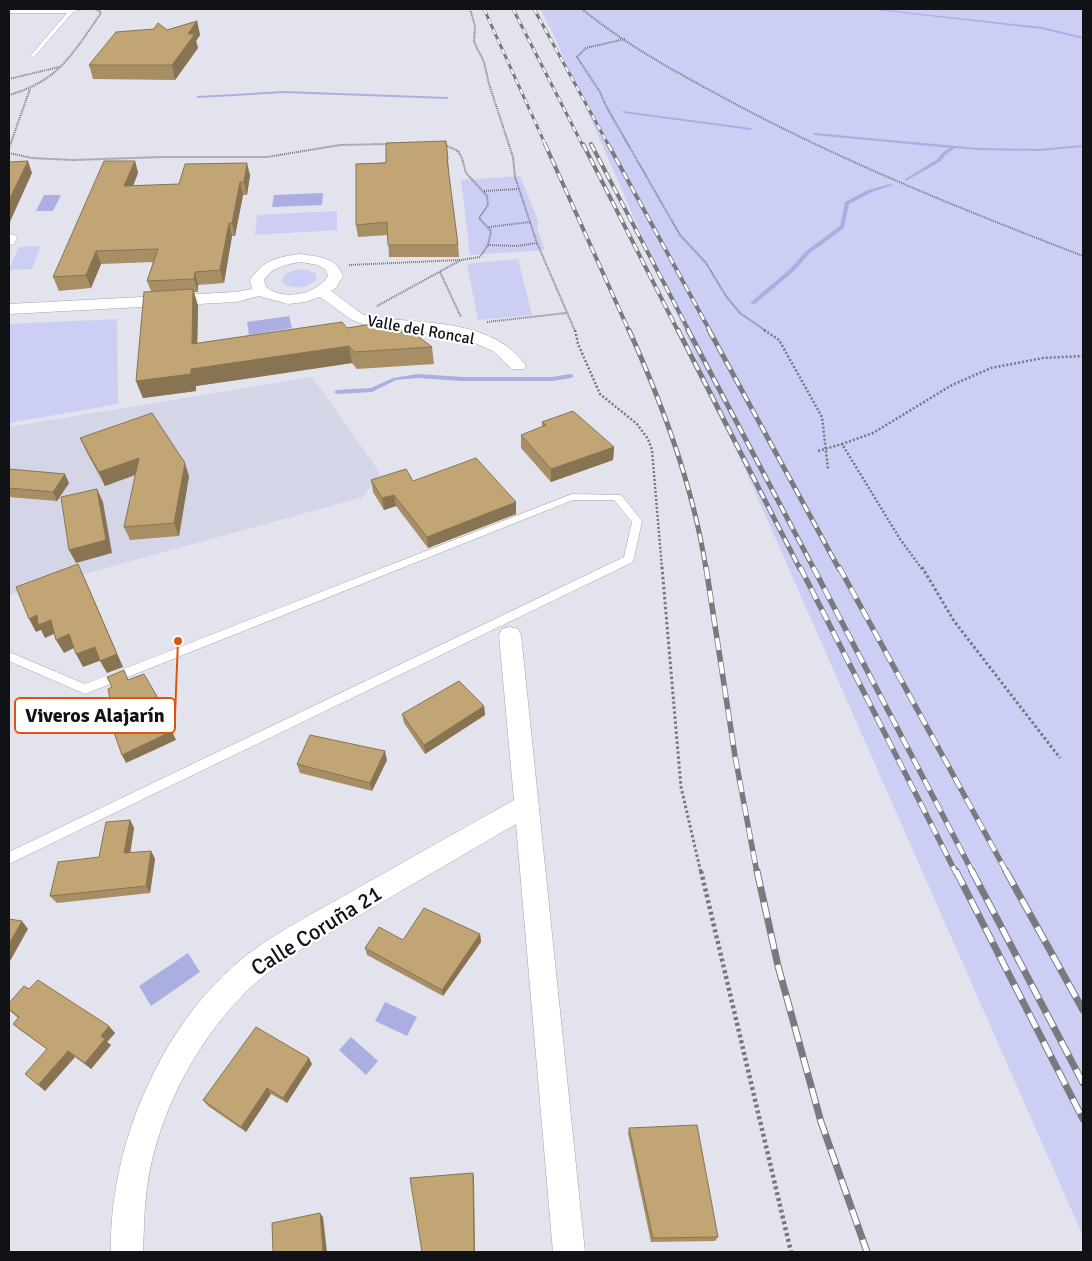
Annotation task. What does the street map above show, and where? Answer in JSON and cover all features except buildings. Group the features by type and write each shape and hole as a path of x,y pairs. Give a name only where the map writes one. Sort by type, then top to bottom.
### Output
{"street":[{"path":"314,259 332,267 336,273 336,279 331,286 322,292 312,296 288,300 277,298 261,291 257,286 260,274 266,268 283,261 314,259"},
{"path":"9,309 236,297 261,291"},
{"name":"Valle del Roncal","path":"322,292 357,318 380,323 473,332 501,349 518,366"},
{"path":"510,634 569,1252"},
{"name":"Calle Coruña 21","path":"127,1252 127,1219 133,1176 144,1136 180,1054 207,1014 233,984 289,942 526,805"}],"lane":[{"path":"9,12 71,11 79,9"},
{"path":"33,56 71,11"},
{"path":"9,656 85,690 572,497 617,497 637,521 629,559 9,858"}],"path":[{"path":"9,95 48,79 75,50 100,16 101,12 95,9"},
{"path":"470,9 475,26 474,42 484,62 489,84 496,101 513,157 515,177 537,243 566,313 573,324 578,344 600,394 637,424 648,439 652,450 681,787 791,1252"},
{"path":"582,9 683,76 761,119 883,176 1083,256"},
{"path":"625,39 586,48 577,57 600,92 606,106 680,235 706,263 726,296 740,313 779,340 822,417 828,469"},
{"path":"9,79 59,67"},
{"path":"9,148 17,132 23,106 30,88"},
{"path":"9,153 32,158 73,160 162,157 267,157 340,145 390,144"},
{"path":"336,273 346,265 461,260 480,257 488,245 491,235 489,227 479,218 488,205 487,196 484,190 468,178 461,152 457,148 442,145"},
{"path":"484,190 519,189"},
{"path":"489,227 530,222"},
{"path":"488,245 517,246 537,243"},
{"path":"357,318 461,260"},
{"path":"440,272 464,323 473,332 479,325 490,322 566,313"},
{"path":"818,451 872,433 952,385 992,368 1043,358 1083,356"},
{"path":"842,444 900,539 916,558 954,622 1060,758"}],"shaded area":[{"path":"540,9 1083,9 1083,1236 551,29"},
{"path":"520,176 538,221 537,228 545,250 470,255 461,180"},
{"path":"323,193 322,205 272,207 274,195"},
{"path":"44,195 61,195 53,211 36,211"},
{"path":"337,211 337,230 255,235 257,215"},
{"path":"41,246 32,269 9,270 19,247"},
{"path":"518,259 532,315 478,320 467,264"},
{"path":"298,269 308,270 316,274 316,280 300,287 291,287 283,283 282,280 285,274"},
{"path":"289,316 292,328 249,335 247,322"},
{"path":"117,319 118,404 9,423 9,324"},
{"path":"312,377 380,473 363,497 9,595 9,427"},
{"path":"188,953 200,972 151,1006 139,986"},
{"path":"385,1002 417,1017 407,1036 375,1021"},
{"path":"351,1037 378,1061 366,1075 339,1050"}],"waterway":[{"path":"877,9 1042,28 1083,38"},
{"path":"198,97 284,92 447,98"},
{"path":"624,112 751,129"},
{"path":"815,134 978,149 1039,150 1083,146"},
{"path":"906,180 940,160 943,154 954,147"},
{"path":"753,303 792,270 808,252 842,227 847,203 870,191 891,185"},
{"path":"337,392 372,390 395,379 418,376 463,379 552,379 571,376"}],"railway":[{"path":"484,9 546,146"},
{"path":"513,9 583,146"},
{"path":"534,9 609,146"},
{"path":"545,144 629,331"},
{"path":"583,144 678,331"},
{"path":"591,144 689,331"},
{"path":"608,144 710,331"},
{"path":"629,330 654,388 685,477 706,569"},
{"path":"678,330 800,569"},
{"path":"688,330 814,569"},
{"path":"709,330 839,569"},
{"path":"706,567 735,756 757,873"},
{"path":"800,567 956,873"},
{"path":"813,567 973,873"},
{"path":"839,567 1007,873"},
{"path":"757,871 778,966 821,1122 867,1252"},
{"path":"956,871 1083,1119"},
{"path":"972,871 1083,1083"},
{"path":"1006,871 1083,1010"}],"place":[{"name":"Viveros Alajarín","path":"178,641"}]}
